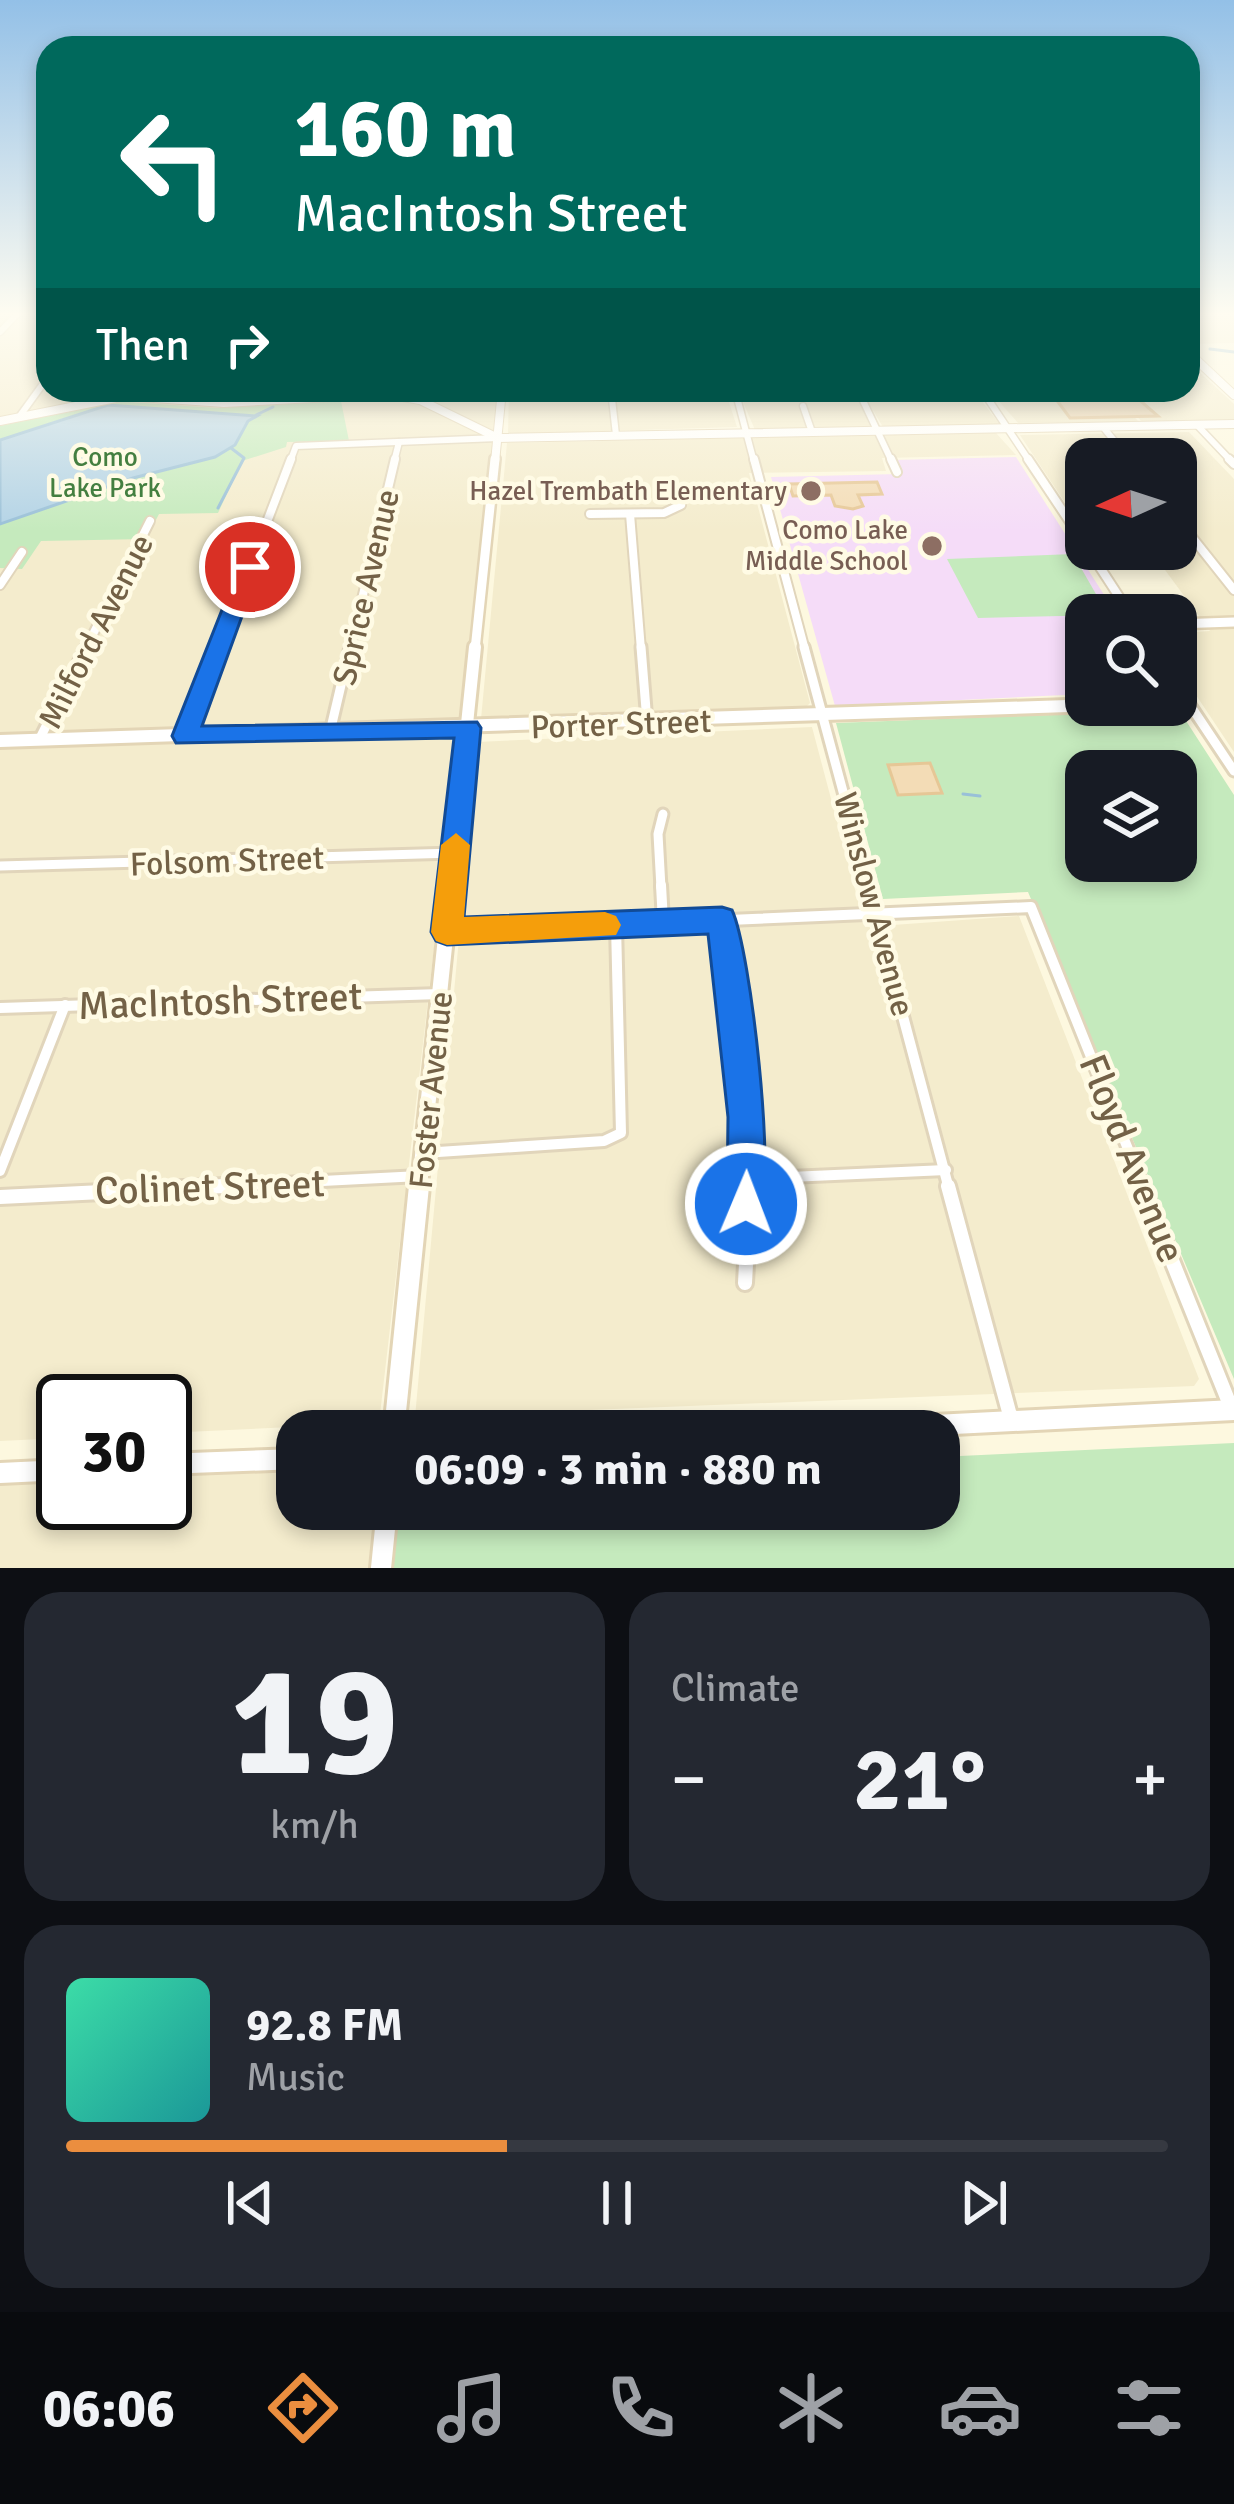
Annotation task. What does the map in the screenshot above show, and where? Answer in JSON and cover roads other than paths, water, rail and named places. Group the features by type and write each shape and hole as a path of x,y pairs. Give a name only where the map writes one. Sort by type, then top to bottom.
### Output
{"street":[{"path":"19,417 36,394"},
{"path":"0,421 87,402"},
{"path":"425,402 498,437"},
{"name":"Foster Avenue","path":"396,1410 501,402"},
{"path":"612,402 616,436"},
{"name":"Winslow Avenue","path":"738,402 1011,1420"},
{"path":"863,402 897,472"},
{"path":"990,402 1065,514"},
{"path":"803,406 812,432"},
{"path":"185,736 299,445 1234,424"},
{"path":"1198,425 1234,464"},
{"path":"1103,427 1112,438"},
{"name":"Sprice Avenue","path":"330,732 399,442"},
{"path":"590,514 664,513 681,505"},
{"path":"630,514 647,722"},
{"name":"Milford Avenue","path":"39,740 150,521"},
{"path":"1197,543 1234,590"},
{"path":"0,585 22,552"},
{"path":"1197,623 1234,622"},
{"name":"Porter Street","path":"0,741 1065,706"},
{"path":"1197,722 1234,771"},
{"path":"663,814 658,834 663,922"},
{"name":"Folsom Street","path":"0,866 455,854"},
{"name":"Floyd Avenue","path":"877,912 1031,907 1233,1410"},
{"path":"447,932 877,912"},
{"path":"722,920 746,1117 745,1283"},
{"path":"423,1153 604,1142 621,1132 625,1118 616,925"},
{"name":"MacIntosh Street","path":"0,1008 440,994"},
{"path":"0,1171 65,1005"},
{"path":"747,1179 946,1170"},
{"name":"Colinet Street","path":"0,1197 420,1176"},
{"path":"960,1423 1233,1410"},
{"path":"192,1464 276,1460"},
{"path":"0,1473 36,1471"},
{"path":"381,1568 385,1530"}],"water":[{"path":"108,405 257,416 248,421 235,445 215,457 133,478 0,524 0,440"}],"waterway":[{"path":"256,415 273,407"},
{"path":"218,508 244,458 231,448"},
{"path":"963,794 980,796"}],"place":[{"name":"Hazel Trembath Elementary","path":"811,491"},
{"name":"Como Lake Middle School","path":"932,546"}],"park label":[{"name":"Como Lake Park","path":"105,472"}]}
